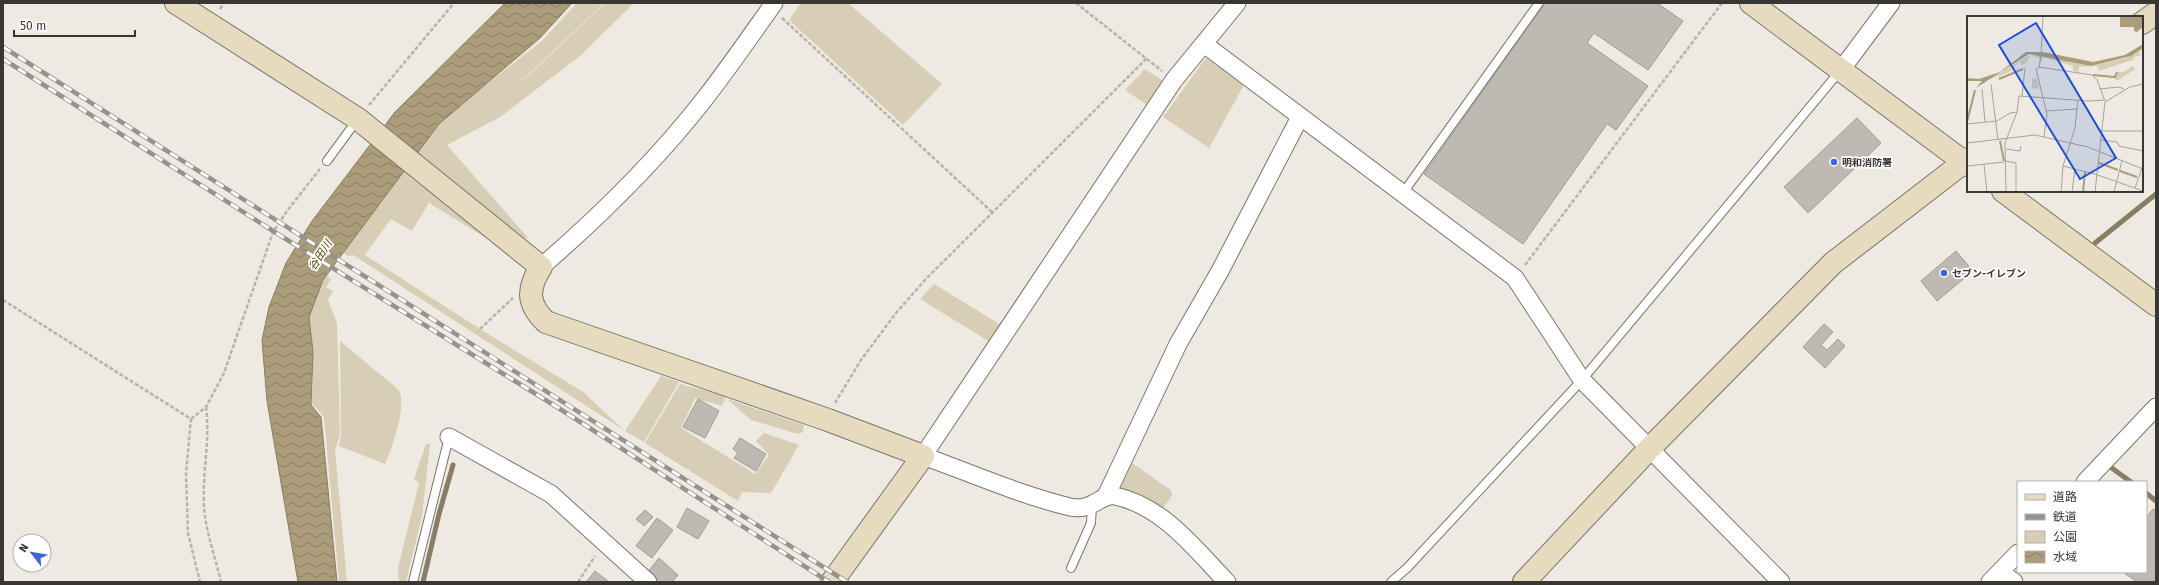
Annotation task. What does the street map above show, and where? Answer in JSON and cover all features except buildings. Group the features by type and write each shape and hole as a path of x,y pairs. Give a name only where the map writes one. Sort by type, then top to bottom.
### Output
{"street":[{"path":"176,3 360,121 419,166 541,267"},
{"path":"832,582 923,456 1174,80 1237,3"},
{"path":"1524,582 1650,448 1833,263 1967,162 1751,3"},
{"path":"1841,70 1891,3"},
{"path":"776,8 706,97 667,143 583,229 541,267 531,286 531,296 533,305 546,322 828,420 923,456 1053,502 1077,508 1092,506 1106,496 1114,495 1148,508 1170,524 1227,582"},
{"path":"2143,23 2156,13"},
{"path":"1204,44 1515,278 1582,380 1781,582"},
{"path":"1106,496 1178,344 1220,271 1300,117"},
{"path":"2004,192 2156,305"},
{"path":"2086,481 2156,407"},
{"path":"449,437 551,494 648,582"},
{"path":"2014,582 1995,577 2017,554"}],"lane":[{"path":"1403,193 1539,3"},
{"path":"1391,582 1407,568 1582,380 1841,70"},
{"path":"327,161 360,121"},
{"path":"414,582 449,437"},
{"path":"1071,568 1091,523 1092,506"}],"path":[{"path":"360,121 454,3"},
{"path":"1076,3 1174,80"},
{"path":"1515,278 1722,3"},
{"path":"776,8 992,212"},
{"path":"828,420 830,411 861,360 896,313 924,281 1147,58"},
{"path":"200,582 188,533 186,473 191,419 206,407 224,373 274,232 287,211 327,161"},
{"path":"480,329 510,300 516,297 531,296"},
{"path":"3,300 191,419"},
{"path":"206,407 209,428 204,493 205,515 221,582"},
{"path":"578,582 604,542"}],"green space":[{"path":"577,3 604,3 526,77 511,88 527,77 605,3 634,3 580,56 500,117 447,145 529,239 516,235 422,163 411,178 501,243 510,254 508,256 491,241 429,203 412,231 391,219 365,255 480,329 583,392 625,431 353,255 348,256 343,252 439,124 479,90 542,41"},
{"path":"801,3 848,3 942,84 903,125 789,20"},
{"path":"1206,58 1244,85 1209,148 1163,117"},
{"path":"1145,69 1163,81 1147,105 1125,90"},
{"path":"326,276 331,279 326,287 333,291 328,300 337,323 340,435 335,450 347,582 339,582 324,417 312,404 313,352 309,317 316,294"},
{"path":"934,284 1001,325 990,342 920,299"},
{"path":"340,341 399,390 401,406 398,427 385,464 339,446 341,435"},
{"path":"661,376 679,382 644,442 625,431"},
{"path":"680,384 726,396 722,406 695,398 681,428 755,474 769,455 756,441 764,433 799,445 771,493 742,492 738,501 645,443"},
{"path":"727,399 804,425 803,432 798,434 751,420"},
{"path":"426,444 430,444 422,516 406,582 399,582 398,568 419,483 414,479"},
{"path":"1132,463 1171,490 1172,496 1163,508 1120,489"}],"water":[{"name":"谷田川","path":"505,3 572,3 540,38 439,124 323,280 309,317 313,352 311,405 321,417 337,582 298,582 267,401 262,340 269,307 286,263 312,221 395,112"}],"waterway":[{"path":"2095,243 2156,194"},
{"path":"423,582 439,514 453,465"},
{"path":"2109,466 2130,481"},
{"path":"2147,494 2156,501"}],"railway":[{"path":"3,47 847,582"},
{"path":"3,59 281,236 560,409 829,582"}],"place":[{"name":"明和消防署","path":"1834,162"},
{"name":"セブン-イレブン","path":"1944,273"}]}
